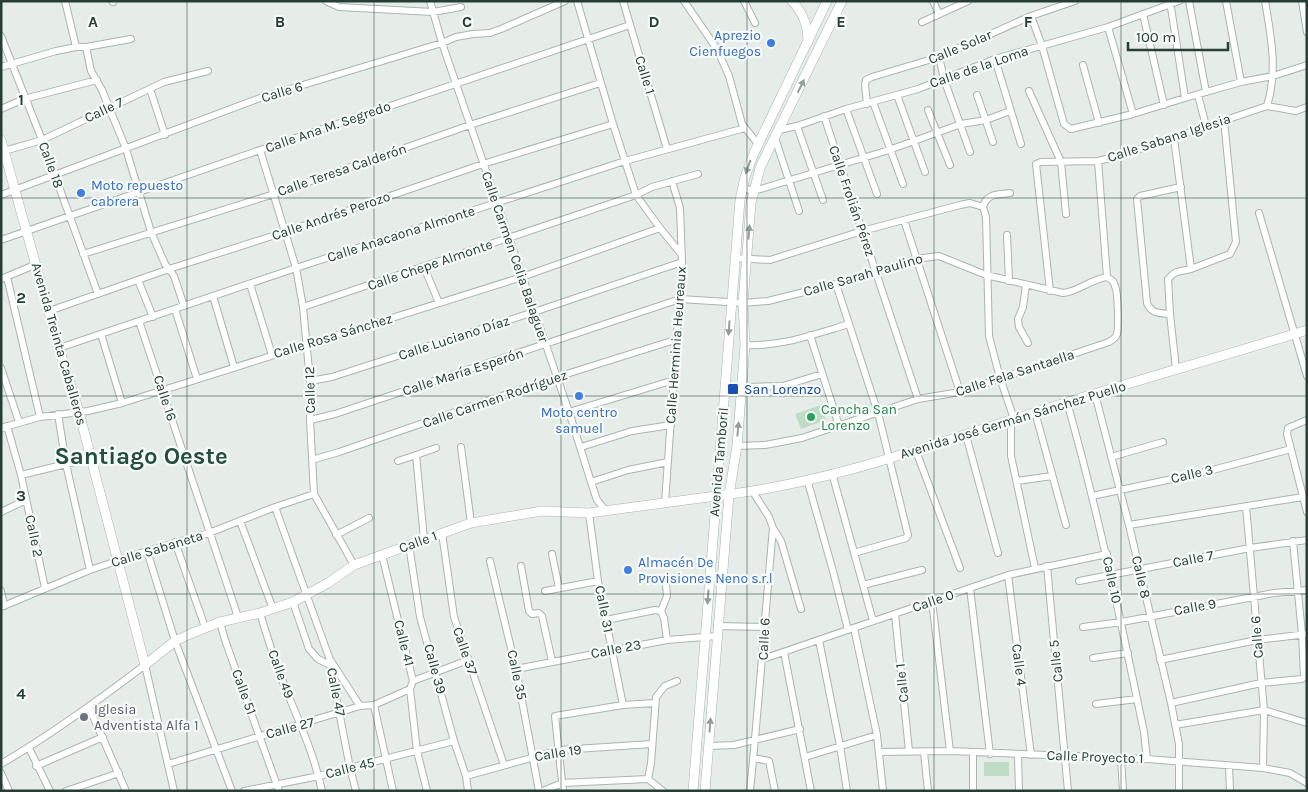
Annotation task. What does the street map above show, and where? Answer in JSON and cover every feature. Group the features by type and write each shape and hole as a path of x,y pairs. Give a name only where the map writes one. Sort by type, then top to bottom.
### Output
{"main road":[{"path":"792,1 804,18 808,31 808,42"},
{"path":"828,1 840,4"},
{"name":"Avenida Tamboril","path":"694,791 734,258 742,188 749,164 758,144 828,1"},
{"name":"Avenida Tamboril","path":"705,791 716,636 729,495 737,446 742,387 745,345 743,304 750,214 760,168 840,4"},
{"name":"Avenida Treinta Caballeros","path":"1,140 59,348 79,412 145,665"},
{"name":"Avenida José Germán Sánchez Puello","path":"716,496 752,492 916,451 1012,419 1307,330"},
{"name":"Calle 1","path":"145,665 175,641 205,627 238,617 260,613 293,602 308,595 354,565 472,523 542,511 589,513 716,496"}],"street":[{"path":"65,1 76,47"},
{"path":"326,1 339,8 430,4 461,7"},
{"name":"Calle 6","path":"1,195 260,98 465,36 490,33 566,1"},
{"name":"Calle Herminia Heureaux","path":"577,1 612,124 636,195 681,254 678,338 665,503"},
{"name":"Calle 1","path":"623,1 667,149"},
{"path":"684,1 718,53 729,76 742,122 758,144"},
{"path":"744,1 756,23"},
{"path":"933,1 939,14"},
{"path":"922,22 968,1"},
{"name":"Calle Solar","path":"870,103 865,90 866,80 939,57 1031,16 1075,1"},
{"name":"Calle de la Loma","path":"777,134 824,116 897,95 995,60 1108,27 1179,1"},
{"path":"1189,1 1206,92"},
{"path":"1226,1 1241,82"},
{"path":"1265,1 1273,55 1273,76 1267,106"},
{"path":"1302,1 1307,32"},
{"path":"1171,3 1186,98"},
{"name":"Calle Carmen Celia Balaguer","path":"430,4 581,447 591,482 598,500 606,511"},
{"path":"1143,14 1164,105"},
{"path":"1031,16 1042,46 1064,124 1071,130 1241,82 1273,76 1307,65"},
{"name":"Calle Ana M. Segredo","path":"27,232 260,150 630,25"},
{"path":"1108,27 1133,114"},
{"name":"Calle 18","path":"1,36 24,99 42,140 98,294"},
{"path":"1,67 76,47 86,48 131,38"},
{"path":"86,48 91,71 97,80 126,149 151,232 165,264 174,276 184,306"},
{"path":"939,57 944,79 970,152"},
{"path":"995,60 1021,144"},
{"path":"1083,66 1100,123"},
{"name":"Calle 7","path":"3,152 42,140 164,82 208,71"},
{"path":"1,109 24,99 97,80"},
{"name":"Calle Teresa Calderón","path":"83,254 274,194 470,125 600,83"},
{"path":"150,89 165,135"},
{"path":"1029,91 1061,162 1066,214"},
{"path":"897,95 925,172"},
{"path":"977,95 994,142"},
{"path":"1198,95 1206,126"},
{"path":"870,103 903,184"},
{"name":"Calle Sabana Iglesia","path":"1050,291 1036,164 1041,162 1098,161 1122,155 1267,106 1296,111 1307,107"},
{"path":"846,109 877,194"},
{"path":"928,110 950,165"},
{"path":"742,188 754,191 889,150 961,124 986,120 1010,111"},
{"name":"Calle Frolián Pérez","path":"824,116 918,399"},
{"path":"1176,369 1168,279 1172,274 1230,254 1236,242 1224,120"},
{"name":"Calle Andrés Perozo","path":"50,311 169,269 285,232 483,164 612,124"},
{"path":"797,126 822,200"},
{"name":"Calle Anacaona Almonte","path":"59,348 296,268 625,161 745,128"},
{"path":"777,134 799,211"},
{"path":"1174,138 1191,269"},
{"name":"Calle 12","path":"260,150 296,268 303,307 308,343 314,494 354,565"},
{"path":"1098,161 1108,277"},
{"name":"Calle Chepe Almonte","path":"303,307 424,268 636,195 652,187 698,174"},
{"path":"672,181 680,208 681,254"},
{"path":"1170,314 1155,313 1147,303 1137,200 1140,196 1181,188"},
{"path":"1010,193 987,198 983,207 986,217 989,336 1012,419 1011,456 1036,568"},
{"path":"734,258 770,260 862,231 960,205 970,204 983,207"},
{"path":"1259,213 1307,376"},
{"path":"904,220 915,259 960,392"},
{"name":"Calle Rosa Sánchez","path":"4,427 40,417 79,412 122,402 162,390 522,277 660,228"},
{"path":"1,240 27,232"},
{"path":"1007,235 1009,281"},
{"name":"Calle Sarah Paulino","path":"731,302 743,304 768,301 836,284 915,259 939,256 986,276 1050,291 1067,292 1098,278 1108,277"},
{"name":"Calle Luciano Díaz","path":"310,381 332,377 682,262"},
{"path":"37,264 4,278 40,417"},
{"path":"424,268 439,304"},
{"name":"Calle Fela Santaella","path":"737,446 765,445 802,438 918,399 960,392 1108,342 1116,336 1118,300 1116,286 1108,277"},
{"path":"138,280 153,316"},
{"path":"250,284 272,355"},
{"path":"836,284 878,413 907,537 854,553"},
{"path":"1026,285 1023,307 1018,319 1019,327 1028,343"},
{"path":"213,296 234,367"},
{"name":"Calle María Esperón","path":"310,420 335,414 546,345 680,299 731,302"},
{"path":"175,309 197,379"},
{"name":"Calle 16","path":"139,322 208,534 238,617"},
{"path":"745,345 771,345 849,324"},
{"path":"101,334 122,402"},
{"path":"810,335 839,426"},
{"name":"Calle Carmen Rodríguez","path":"312,460 678,338"},
{"path":"1,368 20,422"},
{"path":"742,387 783,386 822,374"},
{"path":"569,412 674,380"},
{"name":"Calle 8","path":"1095,394 1129,525 1171,703 1179,744 1179,791"},
{"name":"Calle 10","path":"1067,402 1107,554 1122,622 1147,759"},
{"path":"1035,412 1066,525"},
{"path":"58,414 66,464 90,570"},
{"path":"1307,420 1288,428 1287,434 1307,512"},
{"path":"581,447 632,431 671,425"},
{"name":"Calle 2","path":"4,427 21,475 46,588"},
{"path":"966,435 998,553"},
{"path":"1112,457 1163,442"},
{"path":"461,447 472,523"},
{"path":"398,461 436,448"},
{"name":"Calle 3","path":"1092,496 1205,472 1291,449"},
{"path":"916,451 960,568"},
{"path":"416,455 424,539"},
{"path":"21,475 91,458"},
{"path":"591,482 628,470 668,462"},
{"path":"832,473 873,622"},
{"path":"1017,481 1052,476"},
{"path":"807,479 851,629 877,735 883,791"},
{"path":"752,492 769,517 781,541 800,609"},
{"name":"Calle Sabaneta","path":"3,606 90,570 175,542 208,534 275,507 314,494"},
{"path":"1129,525 1303,497"},
{"path":"1,512 26,500"},
{"name":"Calle 6","path":"1246,506 1264,710 1264,768"},
{"name":"Calle 47","path":"275,507 308,595 330,663 356,791"},
{"name":"Calle 31","path":"589,513 598,581 623,705"},
{"path":"336,535 369,518"},
{"path":"240,521 273,609"},
{"name":"Calle 6","path":"750,791 756,741 773,528"},
{"name":"Calle 37","path":"442,533 454,617 504,765"},
{"name":"Calle 7","path":"1079,581 1250,548 1307,540"},
{"path":"1171,703 1261,683 1302,679 1305,674 1304,634 1293,541"},
{"path":"175,542 205,627"},
{"name":"Calle 39","path":"409,545 420,617 454,741 466,776 468,791"},
{"path":"147,551 175,641 232,791"},
{"path":"552,554 559,588"},
{"name":"Calle 0","path":"763,659 1008,575 1107,554"},
{"name":"Calle 41","path":"382,555 413,680 410,689 417,751 427,791"},
{"name":"Calle 35","path":"490,561 516,669 541,791"},
{"path":"521,566 529,611 532,614 539,613 542,616 552,662"},
{"name":"Calle 5","path":"1047,566 1068,791"},
{"path":"863,585 922,570"},
{"name":"Calle 4","path":"1008,575 1031,755"},
{"path":"545,591 598,581"},
{"path":"660,610 667,596 666,584"},
{"path":"970,588 990,754"},
{"name":"Calle 9","path":"1083,627 1122,622 1254,596 1298,589 1307,590"},
{"path":"1,591 3,606"},
{"path":"932,601 950,751"},
{"path":"293,602 309,649 318,659 330,663 360,706"},
{"path":"606,620 660,610"},
{"path":"660,610 664,618 667,640"},
{"name":"Calle 49","path":"260,613 279,670 319,776 322,791"},
{"name":"Calle 1","path":"896,614 909,751"},
{"name":"Calle 51","path":"220,622 279,787"},
{"path":"717,626 764,627"},
{"path":"1160,660 1258,640 1304,634"},
{"name":"Calle 23","path":"516,669 667,640 716,636"},
{"path":"819,640 847,791"},
{"path":"784,652 800,729 810,791"},
{"path":"1093,658 1128,653"},
{"path":"413,680 468,660"},
{"path":"1,764 89,707 145,665 174,791"},
{"path":"648,778 651,763 655,703 660,691 670,683 677,681"},
{"name":"Calle 27","path":"168,764 260,736 301,726 360,706 374,705 410,689"},
{"path":"1096,704 1137,699"},
{"path":"564,791 555,716 623,705 655,703"},
{"path":"374,705 393,791"},
{"path":"89,707 126,791"},
{"path":"1175,725 1264,710 1307,722"},
{"path":"708,746 729,746 800,729"},
{"path":"805,757 877,735"},
{"path":"36,766 103,737"},
{"name":"Calle 45","path":"244,791 279,787 454,741"},
{"name":"Calle 19","path":"466,776 560,750 652,744"},
{"path":"28,748 50,791"},
{"name":"Calle Proyecto 1","path":"879,752 950,751 1147,759 1264,768 1290,773 1307,783"},
{"path":"924,752 928,791"},
{"path":"973,753 973,791"},
{"path":"1018,755 1019,791"},
{"path":"754,758 769,761 775,791"},
{"path":"1121,758 1123,791"},
{"path":"1230,766 1230,791"},
{"path":"1,773 9,791"},
{"path":"66,791 119,773"},
{"path":"541,791 562,783 648,778 663,791"}],"green space":[{"name":"Cancha San Lorenzo","path":"821,405 826,420 801,429 795,414"},
{"path":"984,762 1009,762 1009,776 984,776"}],"place":[{"name":"Aprezio Cienfuegos","path":"771,43"},
{"name":"Moto repuesto cabrera","path":"81,193"},
{"name":"San Lorenzo","path":"733,389"},
{"name":"Moto centro samuel","path":"579,396"},
{"name":"Cancha San Lorenzo","path":"811,417"},
{"name":"Almacén De Provisiones Neno s.r.l","path":"628,570"},
{"name":"Iglesia Adventista Alfa 1","path":"84,717"}],"district":[{"name":"Santiago Oeste","path":"141,456"}]}
